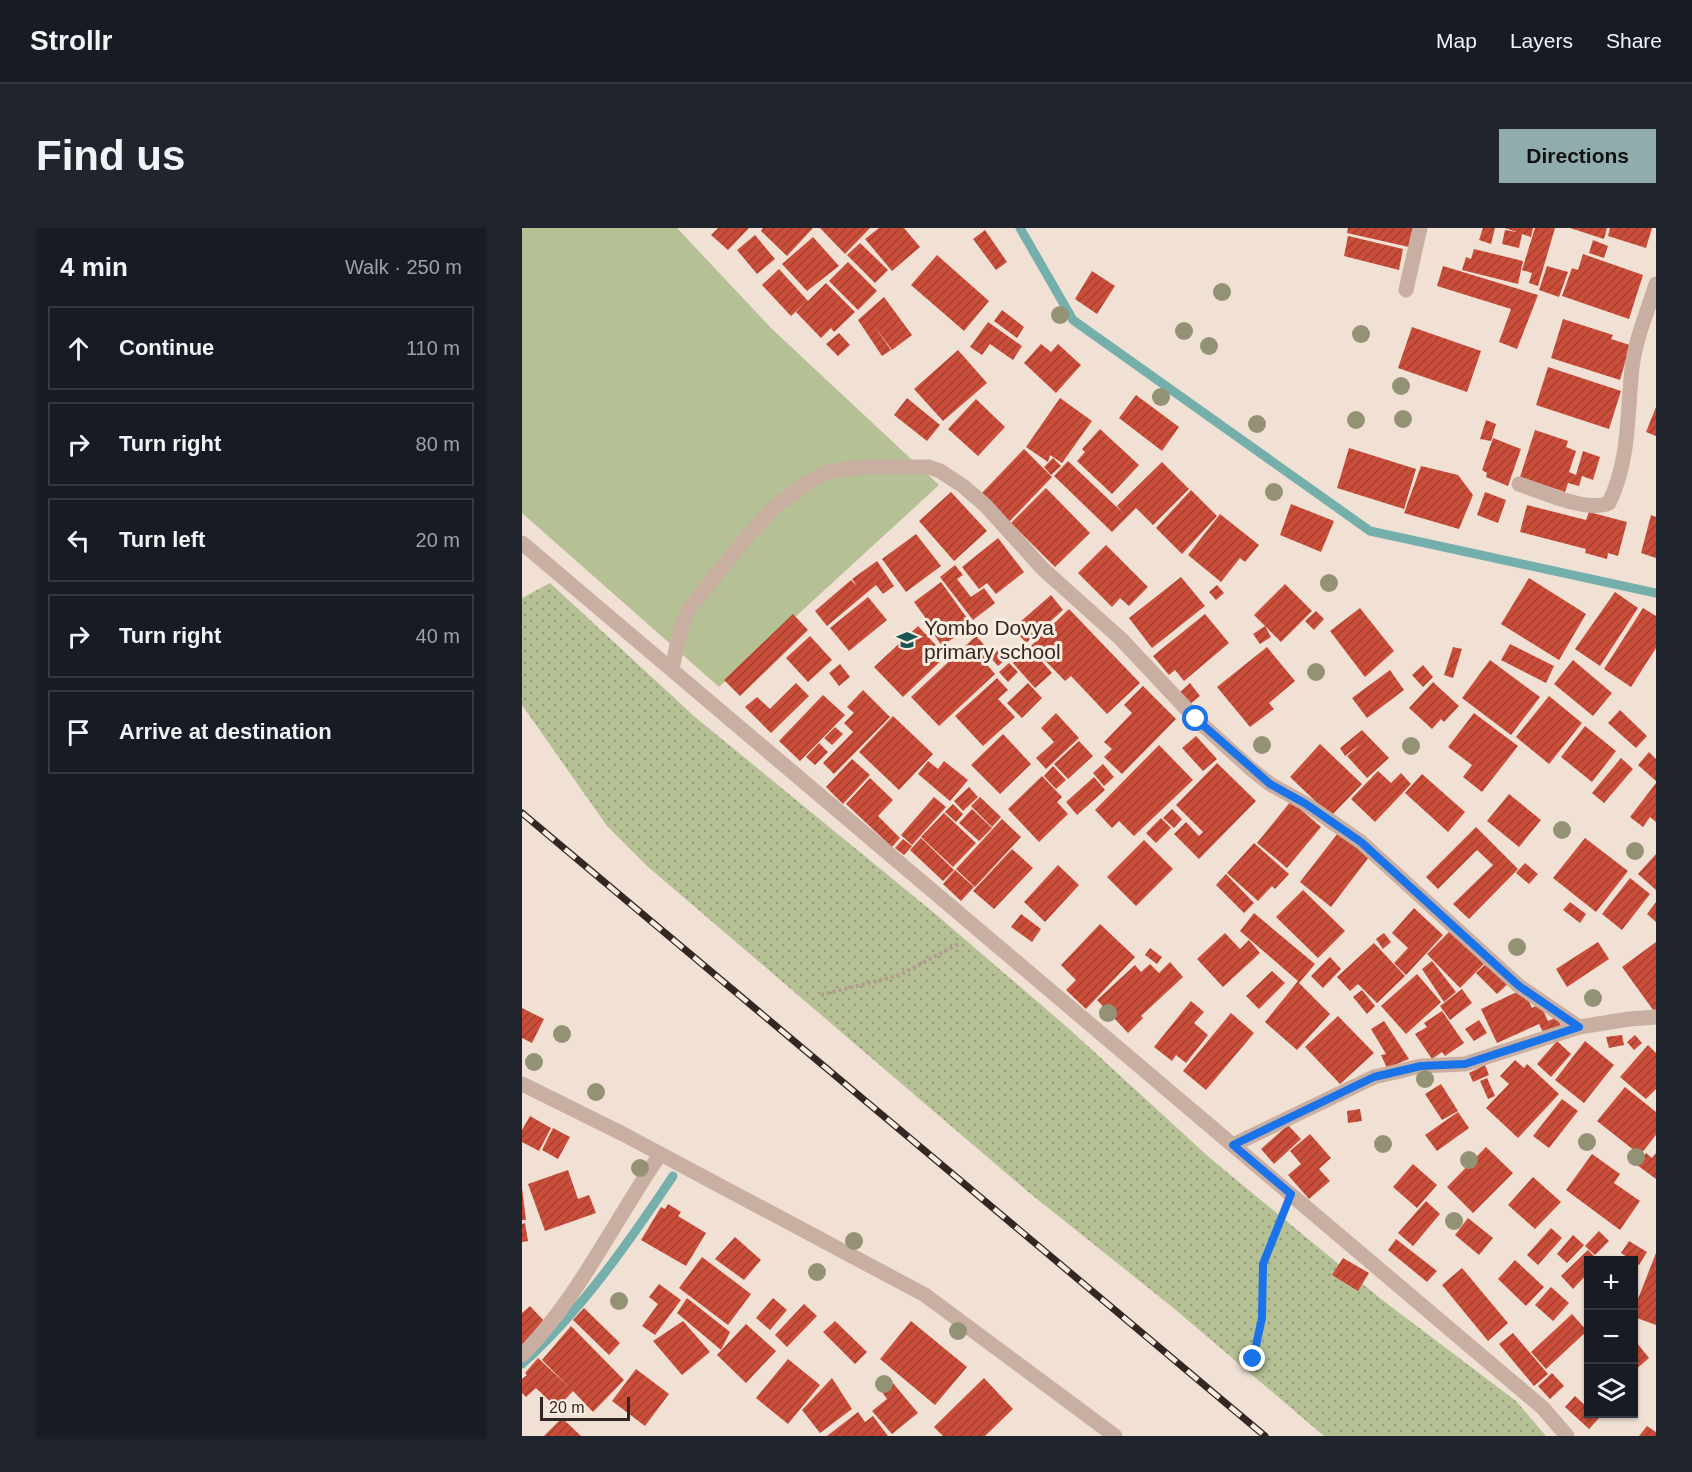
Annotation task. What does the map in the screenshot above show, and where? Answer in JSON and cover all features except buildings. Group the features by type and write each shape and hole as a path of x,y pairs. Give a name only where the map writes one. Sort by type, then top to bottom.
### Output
{"street":[{"path":"1406,290 1420,228"},
{"path":"1519,484 1592,506 1609,503 1618,479 1629,429 1632,366 1656,284"},
{"path":"672,669 680,631 689,609 747,537 776,506 827,472 860,467 929,467 940,471 963,486 986,506 1043,568 1121,639 1196,719 1251,769 1270,784 1306,804 1361,842 1519,986 1579,1027"},
{"path":"522,543 1543,1408 1568,1436"},
{"path":"1233,1145 1374,1077 1421,1066 1465,1064 1579,1027 1629,1018 1656,1017"},
{"path":"522,1084 623,1134 659,1156 925,1295 1115,1436"},
{"path":"522,1355 541,1336 569,1298 627,1203 659,1156"}],"path":[{"path":"821,995 900,975 982,932"},
{"path":"1253,1359 1262,1318 1263,1264 1291,1194"}],"green space":[{"path":"522,228 677,228 772,329 939,485 719,687 522,513"},
{"path":"550,583 695,717 933,912 1067,1027 1211,1159 1381,1299 1516,1401 1546,1436 1324,1436 1171,1306 1027,1191 647,866 607,826 522,705 522,598"}],"waterway":[{"path":"1020,228 1073,320 1370,531 1656,593"},
{"path":"522,1364 584,1299 621,1251 673,1176"}],"railway":[{"path":"522,813 1265,1436"}],"place":[{"name":"Yombo Dovya primary school","path":"907,640"}],"route":[{"path":"1196,719 1270,784 1306,804 1361,842 1465,934 1519,986 1579,1027 1465,1064 1421,1066 1374,1077 1233,1145 1291,1194 1263,1264 1262,1318 1253,1359"}]}
